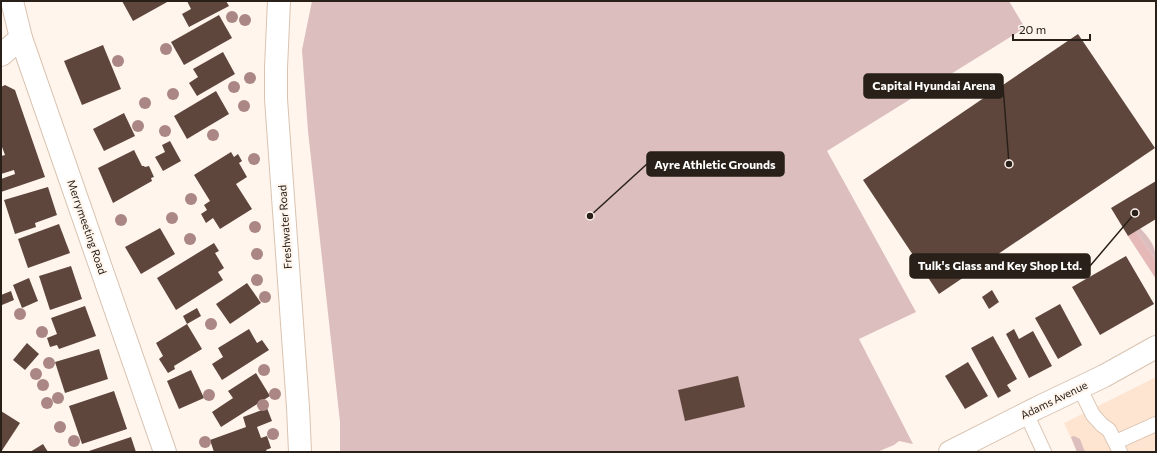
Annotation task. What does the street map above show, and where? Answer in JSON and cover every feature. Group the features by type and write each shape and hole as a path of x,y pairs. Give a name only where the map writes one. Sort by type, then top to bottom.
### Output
{"street":[{"name":"Merrymeeting Road","path":"12,1 22,38 164,452"},
{"name":"Freshwater Road","path":"279,1 276,99 300,452"},
{"path":"1,55 22,38"},
{"name":"Adams Avenue","path":"950,452 1026,413 1104,376 1156,347"}],"lane":[{"path":"1080,387 1093,416 1109,430 1118,447 1156,424"},
{"path":"1026,413 1044,452"}],"shaded area":[{"path":"312,1 1009,1 1025,28 827,151 916,312 859,339 913,444 899,441 894,445 877,452 340,452 340,422 308,131 302,50"},
{"path":"1140,228 1152,243 1156,261 1136,231"},
{"path":"1136,231 1156,261 1156,279 1128,236"},
{"path":"1156,377 1156,452 1077,452 1064,423"},
{"path":"1074,436 1080,439 1085,452 1077,452 1071,437"}],"building":[{"path":"122,1 169,1 133,21"},
{"path":"187,1 226,1 229,6 189,27 182,14 191,9"},
{"path":"219,15 232,38 184,65 171,42"},
{"path":"1078,34 1155,148 939,294 863,180"},
{"path":"103,45 121,89 82,105 64,61"},
{"path":"223,52 235,74 197,96 189,83 198,77 193,69"},
{"path":"5,85 15,90 45,177 1,192 1,179 15,174 14,170 1,174 1,156 5,155 1,147 1,87"},
{"path":"216,91 229,114 187,139 174,116"},
{"path":"124,113 135,136 104,151 93,129"},
{"path":"170,141 181,161 163,171 155,157 165,152 162,145"},
{"path":"134,150 142,166 149,166 154,177 151,178 152,181 113,203 98,168"},
{"path":"231,152 234,157 238,154 242,161 239,163 247,177 236,184 252,209 220,229 213,218 206,223 201,214 207,210 204,205 210,201 194,175"},
{"path":"1156,181 1156,219 1128,236 1111,208"},
{"path":"48,187 57,215 35,223 36,227 15,234 4,200"},
{"path":"59,224 70,253 28,268 18,239"},
{"path":"160,228 175,254 141,274 125,247"},
{"path":"214,243 219,251 215,253 224,268 218,272 223,280 176,310 157,278"},
{"path":"1126,256 1154,304 1100,335 1072,287"},
{"path":"71,266 82,299 50,310 39,276"},
{"path":"29,278 38,301 22,308 13,285"},
{"path":"247,283 261,303 230,324 216,304"},
{"path":"992,290 999,302 989,309 982,297"},
{"path":"11,291 14,300 2,305 1,295"},
{"path":"1060,304 1082,345 1058,359 1035,318"},
{"path":"85,306 96,336 59,349 57,345 50,347 47,338 57,334 51,318"},
{"path":"197,308 201,316 187,324 183,316"},
{"path":"187,324 202,349 174,366 175,369 168,373 159,359 163,356 156,343"},
{"path":"249,329 257,343 262,340 269,350 222,380 212,364 223,357 218,348"},
{"path":"1014,329 1019,339 1033,331 1052,366 1029,378 1006,334"},
{"path":"993,336 1017,379 1007,385 1011,391 998,398 971,348"},
{"path":"27,343 39,354 25,370 13,360"},
{"path":"99,349 108,379 65,393 55,362"},
{"path":"968,362 988,396 965,409 945,376"},
{"path":"191,370 204,398 179,409 167,381"},
{"path":"256,373 270,396 221,427 212,412 233,398 228,391"},
{"path":"738,376 745,407 685,421 678,390"},
{"path":"114,391 127,429 82,444 69,406"},
{"path":"267,408 272,421 257,427 261,438 267,436 271,448 266,450 267,452 214,452 210,440 246,427 243,417"},
{"path":"1,411 20,423 1,452"},
{"path":"131,437 136,452 86,452"},
{"path":"43,444 48,452 30,452"}],"place":[{"name":"Capital Hyundai Arena","path":"1009,164"},
{"name":"Tulk's Glass and Key Shop Ltd.","path":"1135,213"},
{"name":"Ayre Athletic Grounds","path":"590,216"}]}
